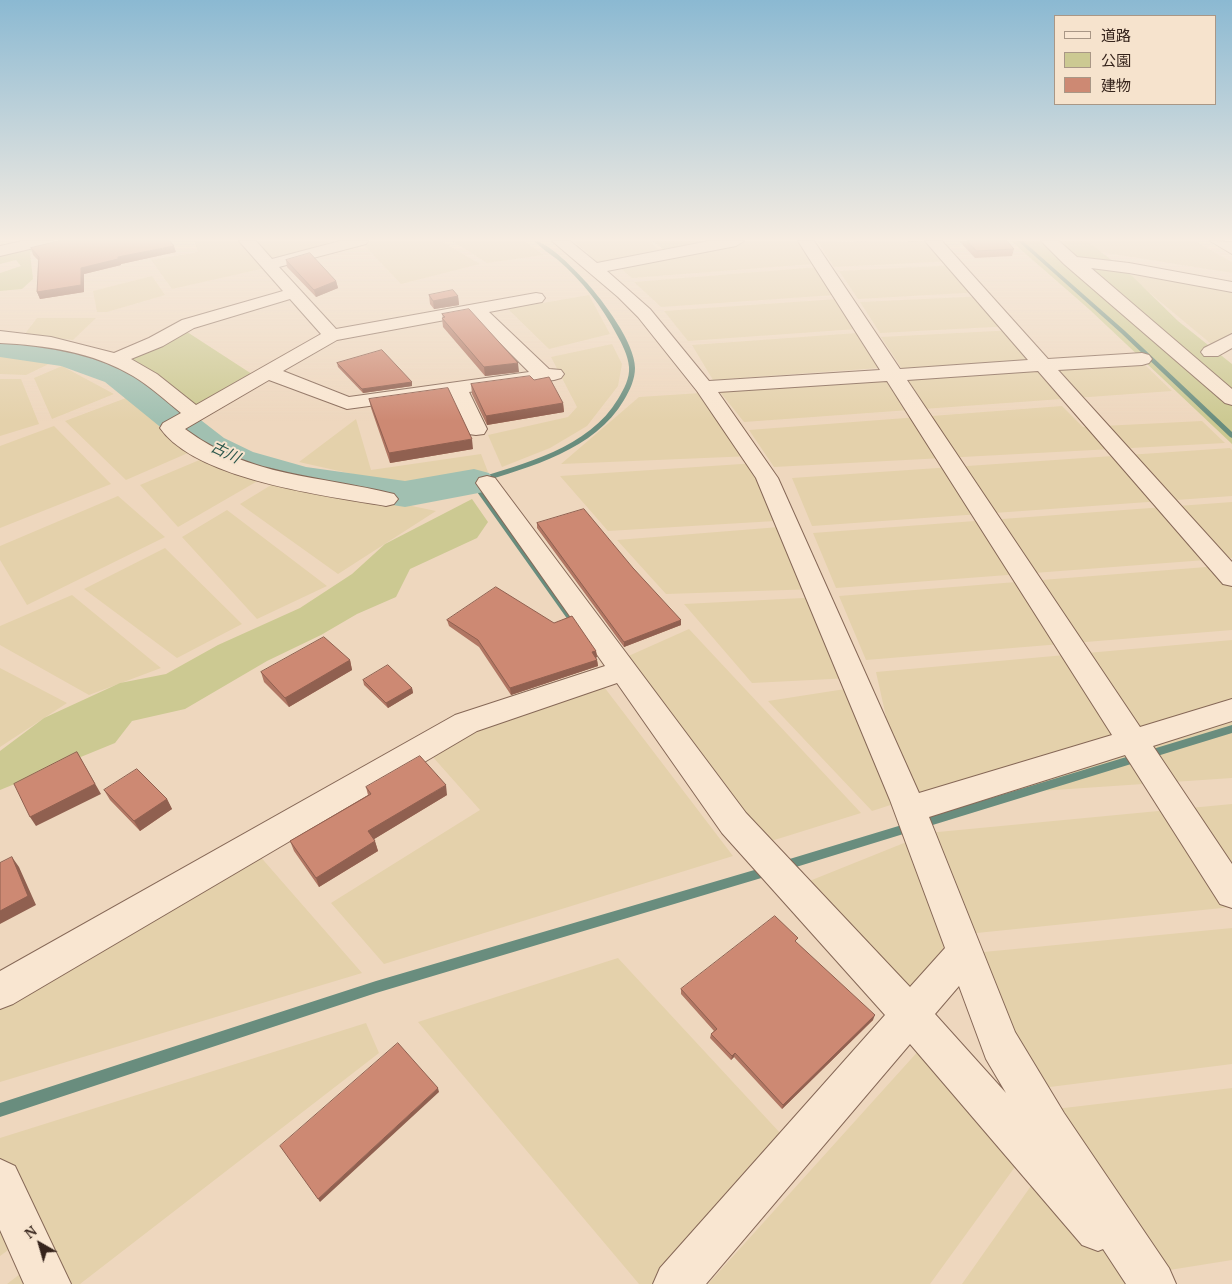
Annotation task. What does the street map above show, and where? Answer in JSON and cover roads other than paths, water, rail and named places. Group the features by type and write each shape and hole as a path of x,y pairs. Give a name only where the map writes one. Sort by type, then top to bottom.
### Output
{"street":[{"path":"115,359 156,342 188,324 266,301"},
{"path":"300,301 332,335"},
{"path":"386,499 304,484 246,470 209,456 185,441 171,428 332,335 520,301"},
{"path":"631,301 644,313 704,387 767,478 809,571 913,822 1000,1045 1054,1136 1153,1284"},
{"path":"845,301 1232,893"},
{"path":"986,301 1232,578"},
{"path":"1118,301 1232,400"},
{"path":"267,372 347,403 549,374 476,309"},
{"path":"0,337 62,344 115,359 135,369 195,414"},
{"path":"1211,352 1232,340"},
{"path":"704,387 1142,359"},
{"path":"457,387 476,429"},
{"path":"487,483 734,823 910,1015 1146,1284"},
{"path":"0,991 466,723 622,671"},
{"path":"913,822 1141,753 1232,710"},
{"path":"676,1284 963,954"},
{"path":"0,1181 48,1284"}],"waterway":[{"path":"576,625 474,482 516,469 560,451 600,426 615,410 626,391 632,365 630,355 616,327 599,301"},
{"path":"1088,301 1232,436"},
{"name":"古川","path":"0,346 29,349 63,356 91,363 118,374 210,447 238,461 304,479 405,494 474,482"},
{"path":"783,866 1232,729"},
{"path":"0,1110 376,987 768,871"}]}
